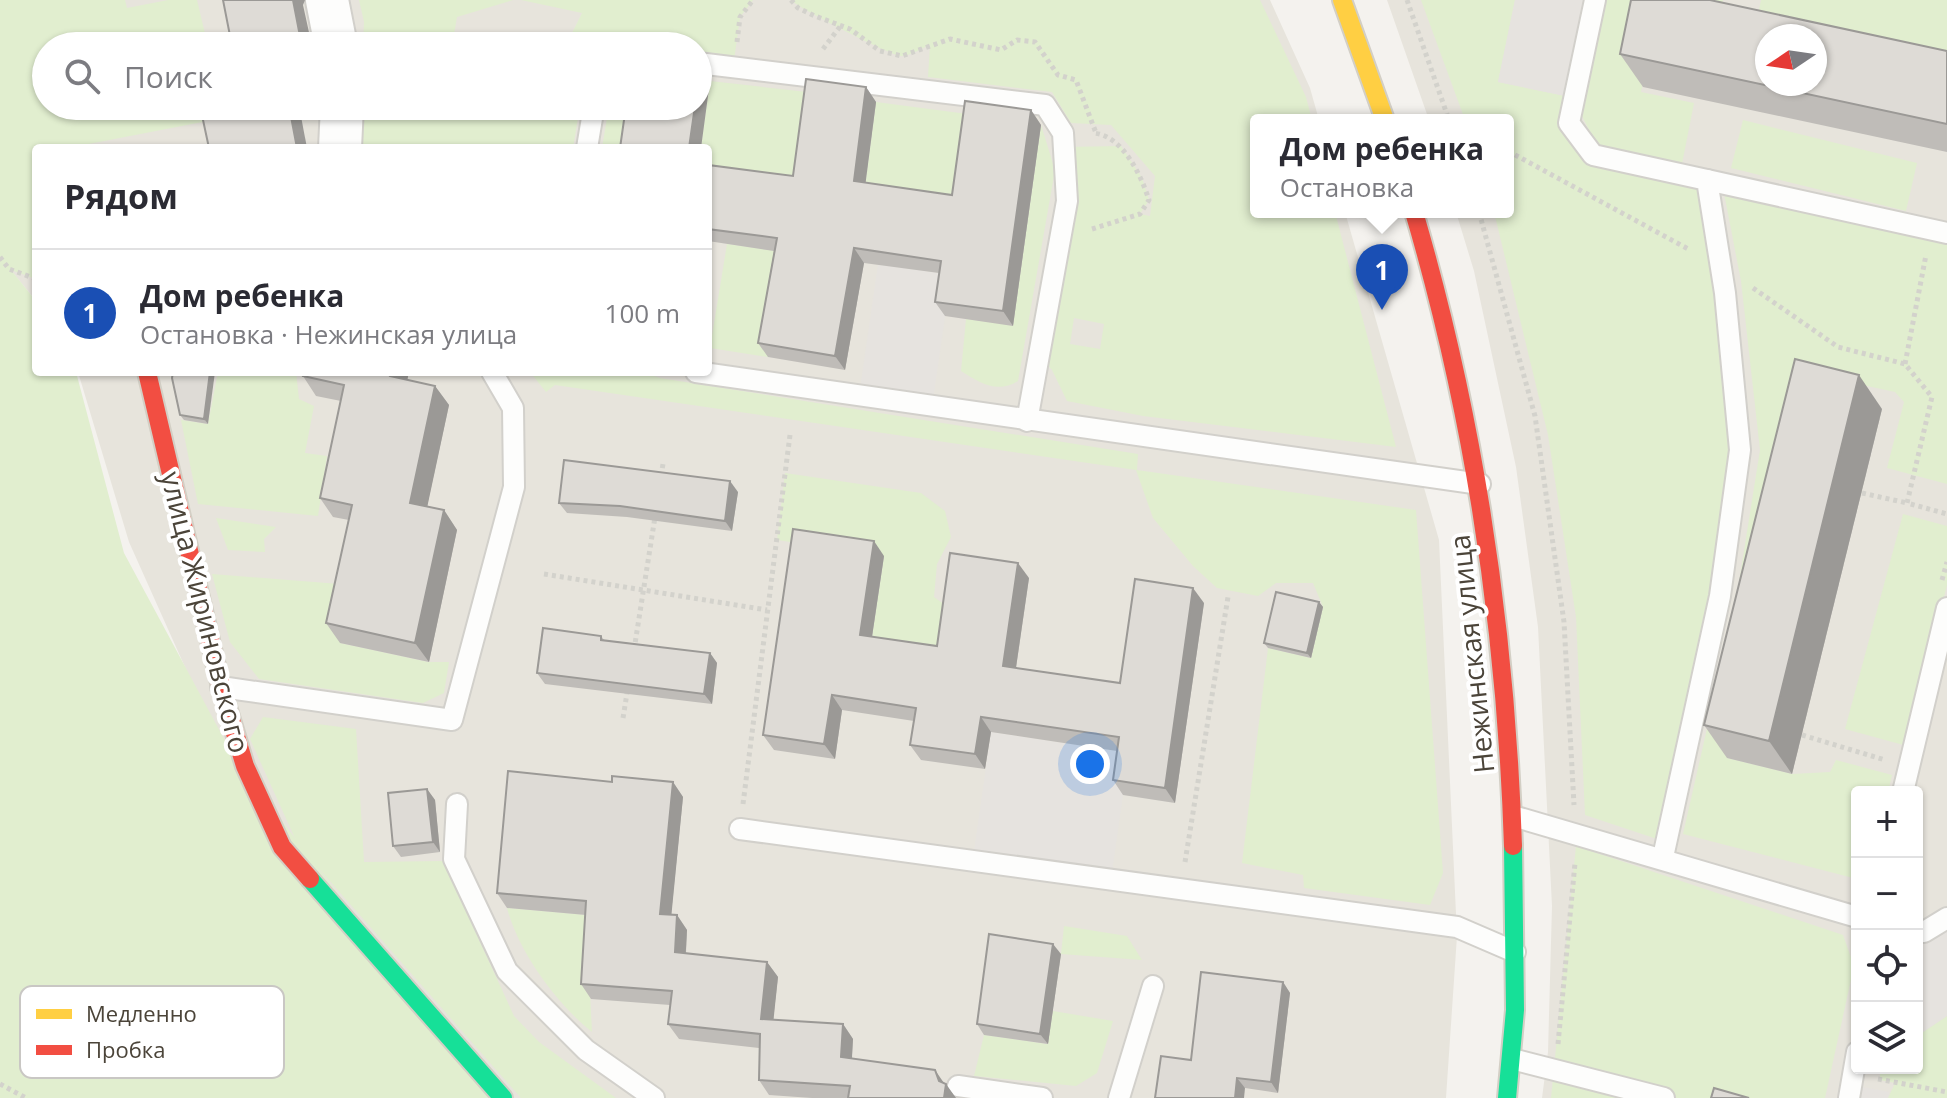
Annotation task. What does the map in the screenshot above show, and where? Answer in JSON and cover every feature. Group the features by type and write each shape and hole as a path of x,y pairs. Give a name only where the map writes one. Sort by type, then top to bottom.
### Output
{"street":[{"path":"327,0 333,32"},
{"path":"1342,0 1383,114"},
{"path":"340,144 341,120"},
{"name":"Нежинская улица","path":"1416,218 1440,292 1470,423 1506,674 1513,816 1515,952 1512,1059 1507,1098"},
{"name":"улица Жириновского","path":"148,376 221,687 245,766 282,847 503,1098"}],"lane":[{"path":"1595,0 1569,123 1593,155 1939,231"},
{"path":"712,65 1045,105 1063,133 1067,201 1027,421"},
{"path":"588,144 592,120"},
{"path":"1663,857 1720,596 1740,450 1721,267 1707,180"},
{"path":"712,374 1480,484"},
{"path":"221,687 452,720 514,487 513,408 494,376"},
{"path":"1904,786 1947,608"},
{"path":"457,804 454,859 507,971 586,1050 654,1098"},
{"path":"1513,816 1663,857 1851,915"},
{"path":"740,829 1457,927 1515,952"},
{"path":"1923,932 1947,918"},
{"path":"1119,1098 1153,986"},
{"path":"1512,1059 1664,1098"},
{"path":"1849,1098 1853,1075"},
{"path":"958,1086 1042,1098"}],"path":[{"path":"733,68 740,17 753,0"},
{"path":"791,0 807,12 850,29 880,51 902,56 950,39 1001,50 1017,40 1035,42 1058,75 1076,80 1096,133"},
{"path":"1407,0 1448,114"},
{"path":"1060,239 1140,214 1149,200 1142,178 1121,146 1104,134 1063,133"},
{"path":"1514,154 1721,267 1838,347 1905,364 1932,397 1907,503"},
{"path":"1481,218 1535,416 1564,622 1575,835 1555,1068"},
{"path":"1905,364 1939,231"},
{"path":"0,257 9,269 32,278"},
{"path":"740,829 790,435"},
{"path":"661,480 663,464"},
{"path":"1862,493 1947,514"},
{"path":"632,661 656,512"},
{"path":"544,574 767,610"},
{"path":"1181,887 1228,597"},
{"path":"623,718 630,676"},
{"path":"1802,735 1907,767"},
{"path":"1853,1075 1947,1092"},
{"path":"0,1084 26,1098"}],"shaded area":[{"path":"0,0 1270,0 1310,88 1317,114 1250,114 1250,218 1347,218 1439,540 1457,936 1446,1098 496,1098 236,781 129,542 79,376 712,376 712,144 32,144 32,296 0,257"},
{"path":"1387,0 1947,0 1947,1098 1542,1098 1548,1052 1552,906 1538,627 1516,467 1474,271 1458,218 1514,218 1514,114 1427,114"},
{"path":"1515,0 1595,0 1575,98 1498,82"},
{"path":"878,264 951,275 932,407 859,396"},
{"path":"991,732 1129,753 1111,879 973,858"},
{"path":"1947,918 1947,1016 1923,1032 1923,930"},
{"path":"1851,1085 1889,1092 1888,1098 1849,1098"}],"green space":[{"path":"0,0 125,0 127,8 168,0 197,0 205,32 32,32 32,120 213,120 89,144 32,144 32,278 11,270 32,296 32,376 77,376 124,553 237,763 496,1098 0,1098"},
{"path":"359,0 513,0 457,17 454,32 364,32"},
{"path":"521,0 753,0 740,17 733,68 712,65 712,32 572,32 582,13"},
{"path":"791,0 1260,0 1306,97 1310,114 1250,114 1250,218 1337,218 1396,447 1143,416 1067,401 1052,370 1039,356 1064,147 1121,146 1142,178 1149,200 1140,214 1150,216 1155,176 1111,125 1071,123 1052,92 928,77 930,45 901,56 845,31","holes":["1074,318 1104,324 1100,349 1070,344"]},
{"path":"1421,0 1515,0 1498,82 1565,96 1559,129 1590,165 1701,190 1715,275 1734,446 1710,591 1657,839 1585,815 1576,617 1548,435 1495,218 1514,218 1514,114 1463,114"},
{"path":"1604,0 1723,0 1718,22 1659,11 1641,92 1694,103 1682,164 1597,146 1582,116"},
{"path":"1761,0 1947,0 1947,53 1827,38 1827,24 1756,24"},
{"path":"712,81 816,93 802,191 712,179 712,144 702,144 705,120 712,120"},
{"path":"876,102 975,115 962,209 864,195"},
{"path":"359,120 578,120 574,144 358,144"},
{"path":"607,120 636,120 633,144 603,144"},
{"path":"1743,120 1917,163 1906,211 1731,168"},
{"path":"1041,125 1055,170 1018,381 996,387 961,371 966,319 1013,325"},
{"path":"1724,193 1947,244 1947,484 1887,468 1904,402 1895,392 1835,379 1727,758 1792,774 1830,772 1836,760 1892,775 1889,786 1851,786 1851,877 1683,834 1736,601 1760,450 1741,281"},
{"path":"727,244 833,259 781,287 768,357 712,348"},
{"path":"217,376 296,376 299,399 314,406 305,453 327,456 318,516 198,504 181,420 208,424"},
{"path":"533,376 654,376 1138,454 1137,470 1416,510 1443,873 1430,905 1304,888 1303,875 1242,863 1268,648 1311,658 1323,607 1313,583 1276,583 1258,596 1217,588 1193,566 1153,518 1136,470 555,385 546,392"},
{"path":"785,473 921,493 945,511 951,537 937,564 934,597 955,612 947,662 870,650 884,556 777,540"},
{"path":"1903,514 1947,526 1947,585 1907,746 1845,729"},
{"path":"216,518 276,527 264,539 265,552 228,550"},
{"path":"212,574 352,585 340,643 428,662 449,662 444,693 423,703 259,679 230,642"},
{"path":"263,717 356,729 364,862 443,861 514,1016 539,1042 616,1098 521,1098 298,845 250,739"},
{"path":"1576,846 1843,935 1851,958 1851,980 1825,1098 1551,1098"},
{"path":"507,908 586,915 592,1032 565,1007 540,976 520,942"},
{"path":"1064,926 1127,936 1142,960 1061,954"},
{"path":"1053,1011 1113,1021 1097,1073 1076,1086 974,1076 984,1035 1047,1044"},
{"path":"1947,1016 1947,1098 1888,1098 1895,1083 1880,1080 1880,1074 1923,1074 1923,1032"}],"building":[{"path":"223,0 293,0 300,32 229,32"},
{"path":"1631,0 1710,0 1822,24 1755,24 1755,83 1620,54"},
{"path":"1827,25 1947,51 1947,124 1816,96 1827,96"},
{"path":"806,79 866,87 854,181 952,195 965,101 1031,110 1003,311 935,302 941,261 854,248 835,356 758,343 777,238 712,230 712,166 793,176"},
{"path":"203,120 292,120 296,144 208,144"},
{"path":"624,120 693,120 690,144 621,144"},
{"path":"1795,359 1859,375 1769,741 1704,725"},
{"path":"209,376 204,419 180,415 172,378"},
{"path":"303,376 390,376 435,386 410,503 444,510 415,643 326,623 352,505 320,498 344,385"},
{"path":"564,460 730,481 725,521 620,506 559,503"},
{"path":"793,529 874,541 860,635 937,646 950,553 1018,563 1003,666 1120,683 1135,579 1193,588 1165,788 1113,780 1119,737 981,717 975,754 910,745 916,708 832,695 824,744 763,735"},
{"path":"1276,592 1319,602 1307,653 1264,643"},
{"path":"543,628 601,636 601,640 710,653 704,694 537,673"},
{"path":"508,771 612,782 612,776 673,782 660,914 677,915 675,952 767,962 761,1019 843,1024 841,1057 935,1070 939,1081 946,1084 944,1098 848,1098 850,1086 759,1080 760,1034 668,1024 672,991 581,984 586,901 497,893"},
{"path":"427,789 433,842 393,846 388,793"},
{"path":"989,934 1053,944 1040,1034 977,1024"},
{"path":"1201,972 1283,982 1271,1082 1237,1078 1235,1098 1155,1098 1161,1056 1191,1060"},
{"path":"1714,1088 1749,1098 1711,1098"}],"traffic: fast":[{"path":"1507,1098 1515,1010 1513,846"},
{"path":"310,879 503,1098"}],"traffic: slow":[{"path":"1342,0 1383,114"}],"traffic: jam":[{"path":"1416,218 1454,368 1484,526 1503,685 1513,846"},
{"path":"148,376 221,687 245,766 282,847 310,879"}],"place":[{"name":"Дом ребенка","path":"1382,310"}]}
